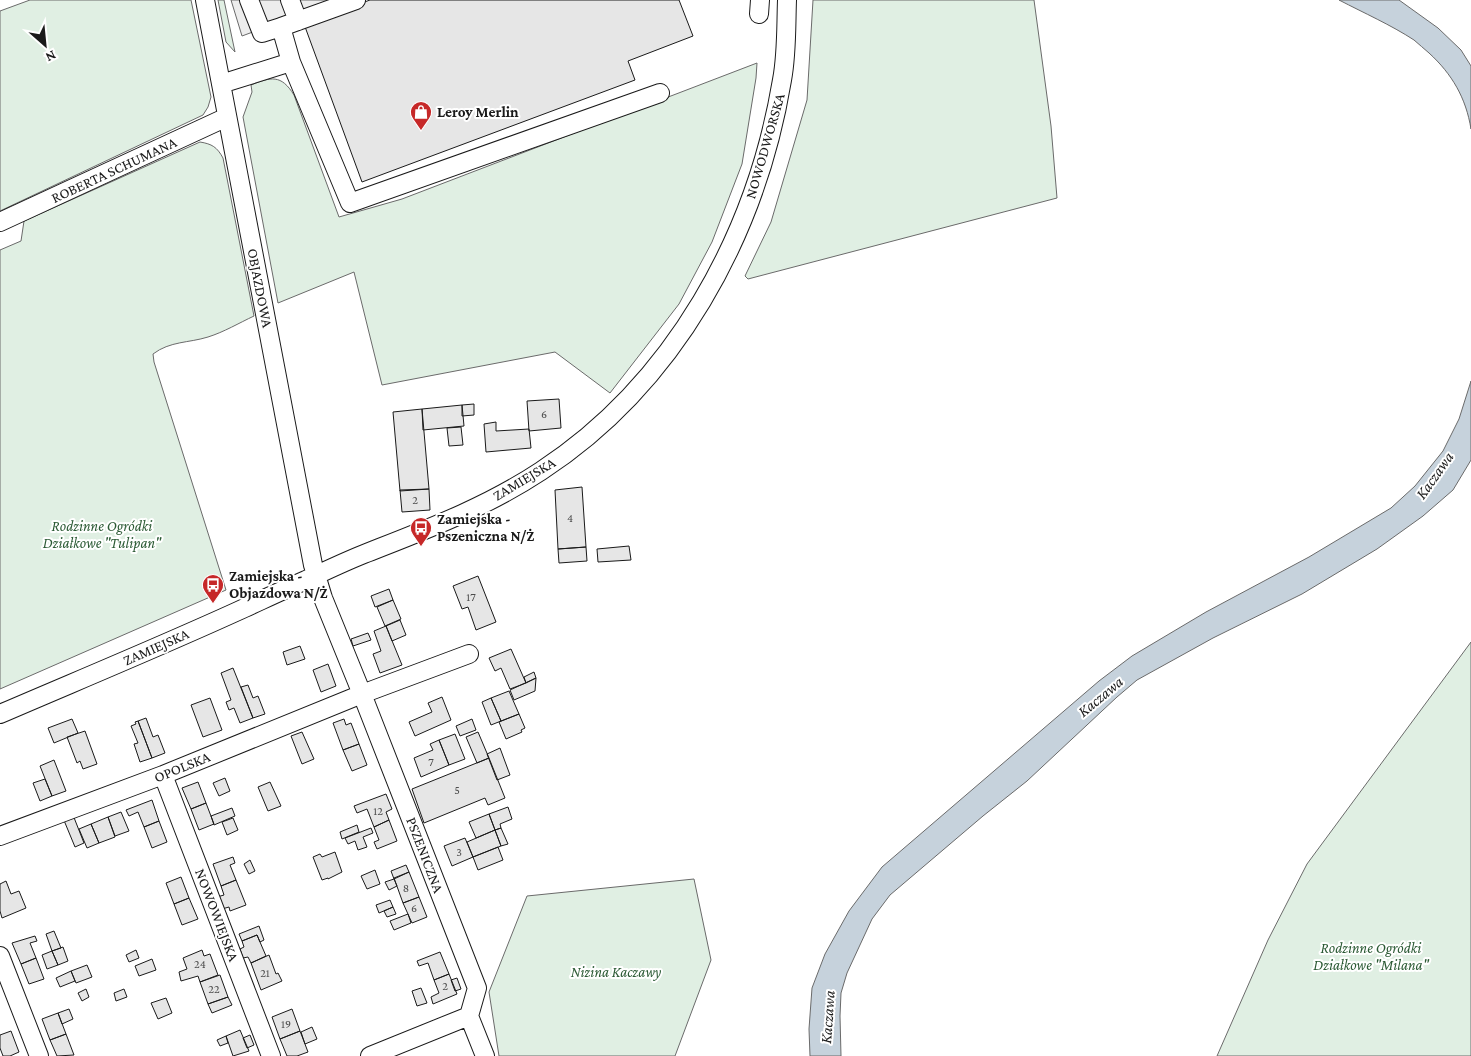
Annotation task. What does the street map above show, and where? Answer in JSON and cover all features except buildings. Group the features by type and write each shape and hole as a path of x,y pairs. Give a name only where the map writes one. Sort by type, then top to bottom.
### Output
{"street":[{"name":"OBJAZDOWA","path":"205,0 316,575"},
{"path":"249,0 262,33 298,21 331,4 356,0"},
{"path":"290,0 298,21"},
{"name":"NOWODWORSKA","path":"713,284 730,250 759,175 769,142 783,78 786,49 787,0"},
{"path":"281,27 291,62 350,203 660,93"},
{"path":"221,84 291,62"},
{"name":"ROBERTA SCHUMANA","path":"0,222 228,117"},
{"name":"ZAMIEJSKA","path":"0,714 364,554 426,531 478,507 541,471 576,446 626,400 663,358 713,284"},
{"name":"PSZENICZNA","path":"316,575 323,598 477,988 468,1016"},
{"path":"362,694 469,654"},
{"name":"OPOLSKA","path":"0,836 163,775 362,694"},
{"name":"NOWOWIEJSKA","path":"163,775 271,1056"},
{"path":"0,956 39,1056"},
{"path":"370,1056 468,1016 485,1056"}],"green space":[{"path":"30,0 191,0 211,97 203,115 0,211 0,11"},
{"path":"218,0 224,0 235,52 226,42"},
{"path":"813,0 1034,0 1051,126 1057,198 748,279 745,276 771,222 807,100"},
{"path":"757,63 742,164 712,242 679,304 610,393 555,352 382,385 354,272 278,303 243,117 252,92 251,85 264,80 280,80 285,83 294,95 339,217 402,199"},
{"name":"Rodzinne Ogródki Działkowe \"Tulipan\"","path":"200,142 214,147 223,158 254,316 214,335 173,344 153,354 226,590 0,689 0,250 21,241 24,221"},
{"name":"Rodzinne Ogródki Działkowe \"Milana\"","path":"1471,642 1471,1056 1217,1056 1268,940 1307,864"},
{"name":"Nizina Kaczawy","path":"694,879 711,960 675,1056 499,1056 489,992 527,896"}],"shaded area":[{"path":"231,0 339,0 242,36"}],"water":[{"path":"1339,0 1399,0 1438,28 1461,50 1471,66 1471,129 1466,107 1457,87 1445,69 1429,53 1414,40 1387,24"},
{"name":"Kaczawa","path":"1471,381 1471,460 1453,490 1423,516 1377,549 1302,594 1213,638 1137,680 1027,781 890,895 872,919 847,973 841,993 841,1056 810,1056 809,1029 812,988 825,954 849,911 882,867 1099,681 1132,656 1206,612 1309,557 1391,508 1415,486 1443,451 1459,419"}],"place":[{"name":"Leroy Merlin","path":"421,131"},
{"name":"Zamiejska - Pszeniczna N/Ż","path":"421,547"},
{"name":"Zamiejska - Objazdowa N/Ż","path":"213,604"}]}
